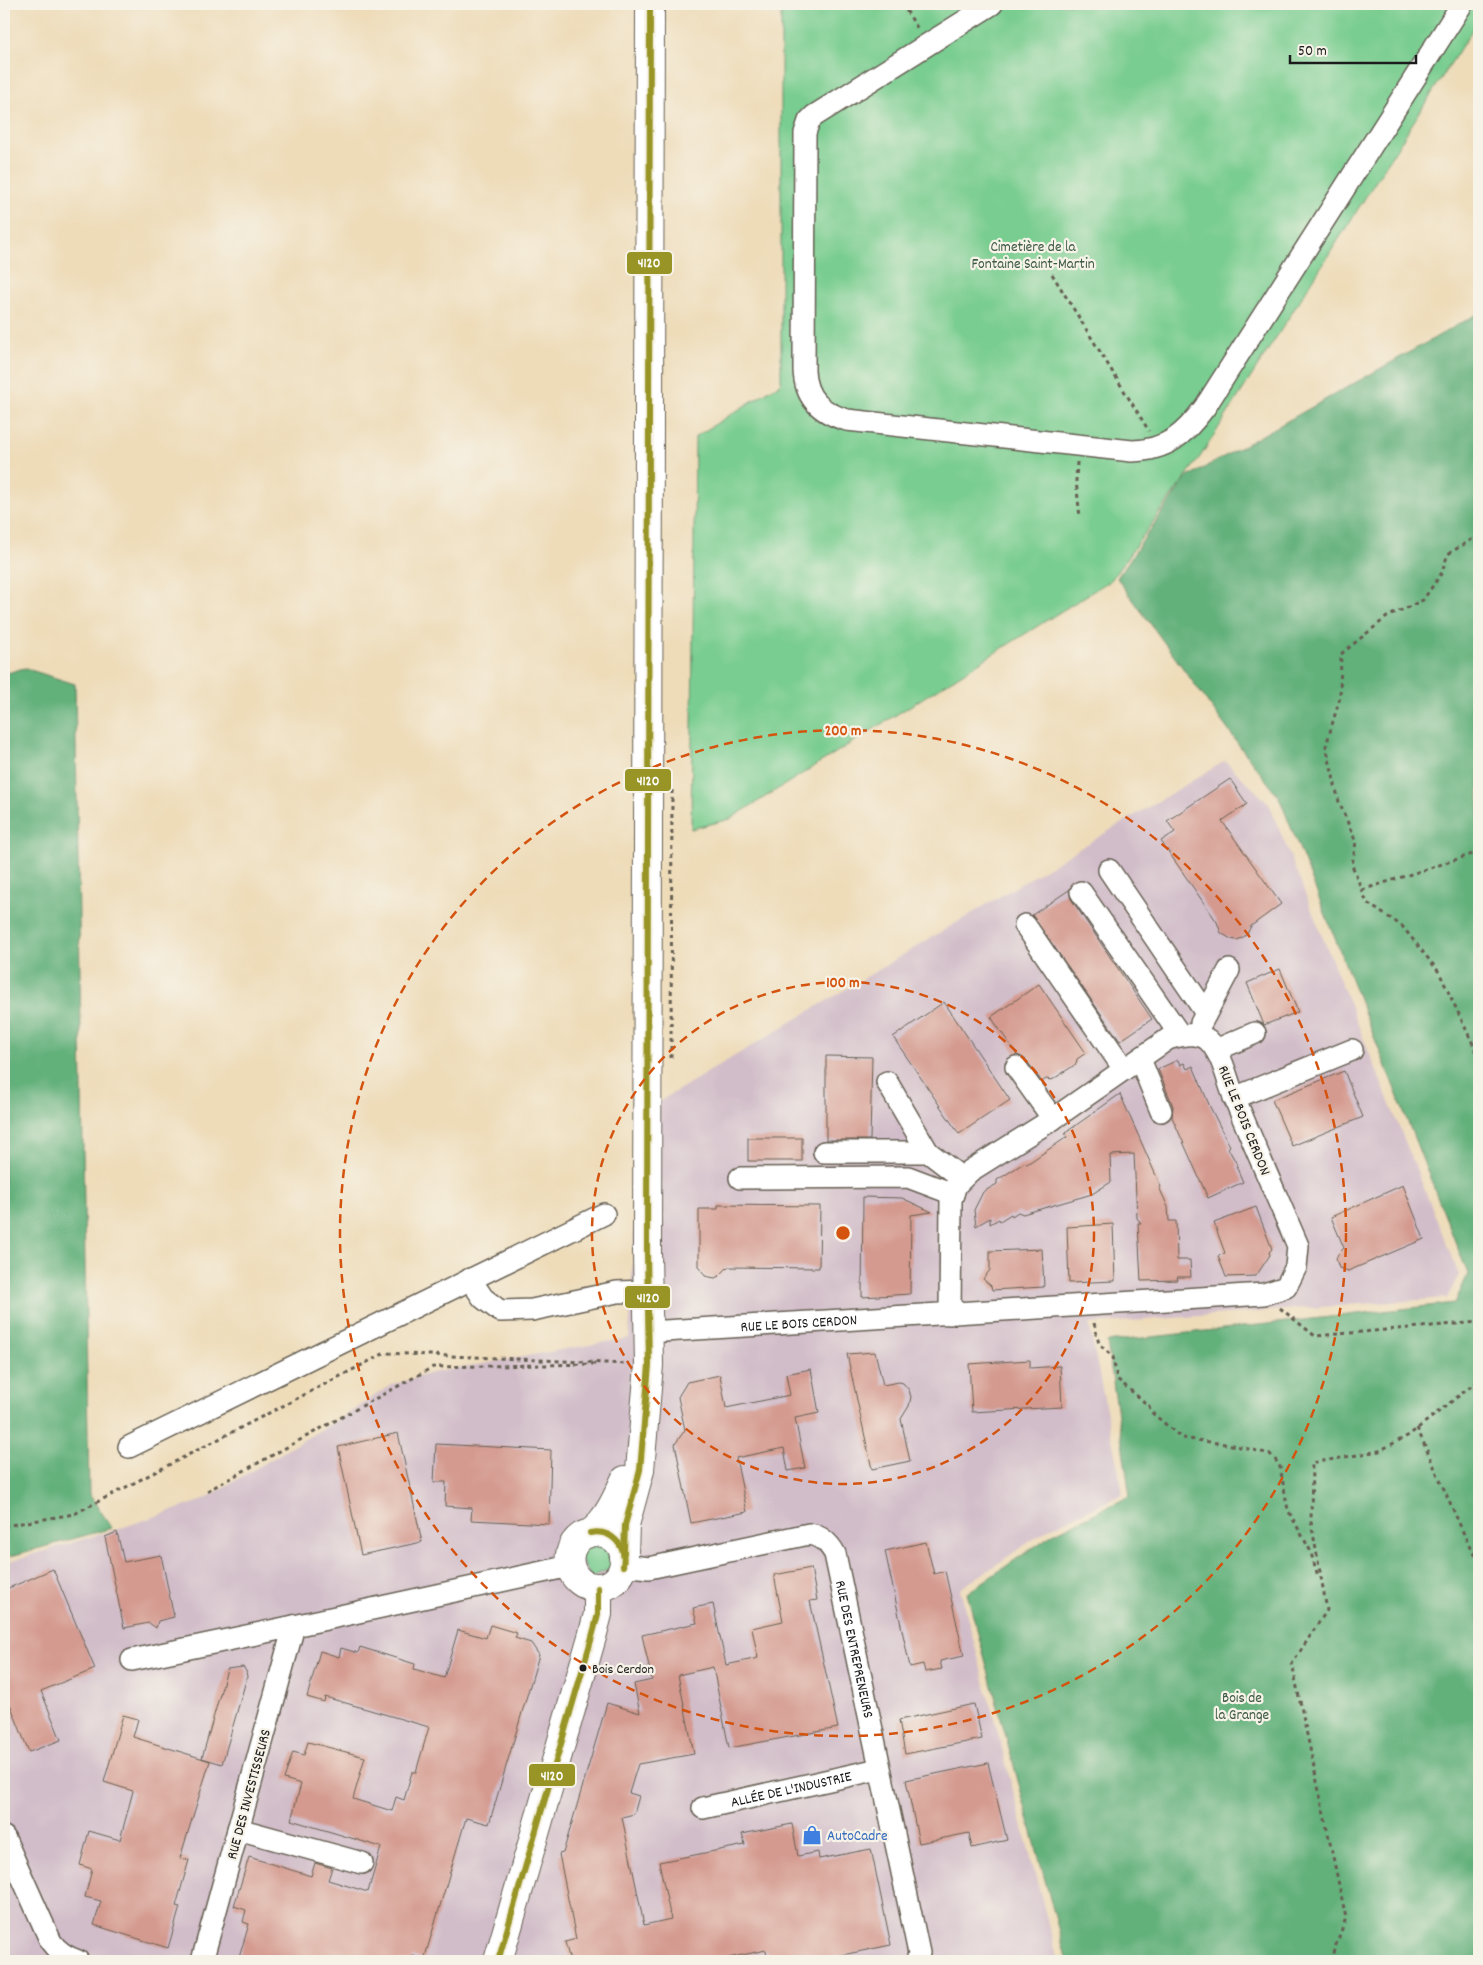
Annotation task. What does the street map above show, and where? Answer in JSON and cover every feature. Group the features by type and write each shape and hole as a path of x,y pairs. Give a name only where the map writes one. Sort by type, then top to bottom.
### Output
{"main road":[{"path":"624,1559 619,1542 611,1535 601,1532 592,1532 576,1540 569,1557 574,1575 580,1582 588,1586 598,1588 607,1586 621,1574 624,1559 625,1525 640,1470 649,1365 647,1291 650,4"},
{"path":"592,1532 612,1508 641,1444"},
{"path":"498,1961 594,1629 598,1614 598,1588"}],"street":[{"path":"992,4 814,116 806,127 804,370 809,394 819,407 826,412 847,420 1132,451 1155,448 1170,442 1189,428 1205,407 1462,4"},
{"path":"1109,870 1206,1013"},
{"name":"RUE LE BOIS CERDON","path":"648,1332 1264,1294 1286,1287 1296,1267 1298,1246 1234,1098 1216,1050 1207,1039 1187,1034 1081,892"},
{"path":"1025,925 1132,1064 1161,1111"},
{"path":"950,1314 951,1200 958,1186 970,1171 1054,1119 1168,1039 1187,1034 1206,1013 1229,970"},
{"path":"1216,1050 1255,1033"},
{"path":"1234,1098 1352,1050"},
{"path":"1016,1067 1054,1119"},
{"path":"887,1082 928,1152 958,1186"},
{"path":"824,1152 928,1152"},
{"path":"740,1178 908,1177 958,1186"},
{"path":"129,1447 604,1214"},
{"path":"470,1279 483,1298 500,1311 532,1310 617,1292 647,1291"},
{"name":"RUE DES ENTREPRENEURS","path":"624,1559 649,1568 809,1534 817,1536 830,1546 835,1554 919,1953 918,1961"},
{"path":"132,1660 570,1566"},
{"name":"RUE DES INVESTISSEURS","path":"202,1961 294,1626"},
{"name":"ALLÉE DE L'INDUSTRIE","path":"703,1808 879,1769"},
{"path":"238,1828 362,1864"},
{"path":"4,1837 50,1942 66,1957 78,1961"}],"path":[{"path":"902,4 928,44"},
{"path":"1052,274 1146,425 1155,448"},
{"path":"1080,444 1076,481 1080,518"},
{"path":"1479,535 1448,554 1441,574 1423,600 1387,617 1341,654 1340,697 1326,746 1339,802 1356,842 1352,865 1367,903 1402,926 1439,972 1479,1057"},
{"path":"1362,890 1479,852"},
{"path":"1264,1294 1315,1336 1479,1322"},
{"path":"1090,1306 1099,1344 1113,1357 1117,1380 1182,1438 1232,1445 1270,1454 1275,1460 1280,1467 1288,1510 1310,1550 1322,1586"},
{"path":"4,1526 74,1514 385,1353 630,1364 433,1367 207,1491"},
{"path":"1330,1961 1346,1918 1292,1664 1327,1610 1311,1522 1312,1463 1379,1451 1418,1428 1479,1380"},
{"path":"1418,1428 1471,1550 1479,1557"}],"shaded area":[{"path":"1225,761 1269,804 1459,1275 1447,1298 1089,1324 1123,1494 1050,1528 960,1589 1058,1961 4,1961 4,1563 115,1530 201,1501 349,1413 391,1385 431,1373 629,1338 640,1113"}],"green space":[{"name":"Cimetière de la Fontaine Saint-Martin","path":"781,4 1479,4 1479,19 1200,457 1111,580 730,819 691,829 695,437 781,383"},
{"name":"Bois de la Grange","path":"1479,313 1479,1961 1067,1961 967,1593 1053,1534 1130,1496 1107,1342 1455,1303 1468,1274 1279,797 1117,578 1186,478"},
{"path":"24,668 75,684 89,1494 112,1528 4,1558 4,674"},
{"path":"604,1539 615,1567 591,1577 578,1554"}],"building":[{"path":"1230,779 1247,804 1222,821 1281,904 1251,926 1247,934 1237,940 1221,933 1217,922 1161,841 1175,832 1167,821"},
{"path":"1069,890 1071,899 1152,1019 1120,1041 1032,915"},
{"path":"1280,969 1298,1012 1264,1025 1247,983"},
{"path":"1039,984 1086,1053 1077,1059 1076,1064 1052,1080 1046,1079 1042,1082 1026,1060 1017,1055 991,1017"},
{"path":"944,1002 1010,1100 959,1134 893,1037"},
{"path":"826,1056 872,1057 870,1140 826,1140"},
{"path":"1178,1060 1180,1065 1184,1063 1187,1069 1193,1066 1210,1107 1230,1146 1228,1148 1238,1166 1236,1166 1243,1182 1208,1198 1172,1117 1173,1106 1158,1069"},
{"path":"1344,1071 1363,1117 1292,1146 1272,1100"},
{"path":"1120,1094 1161,1187 1159,1187 1168,1207 1169,1221 1176,1221 1177,1260 1190,1260 1191,1277 1177,1277 1178,1280 1141,1281 1138,1223 1141,1223 1137,1218 1134,1154 1110,1155 1111,1182 1092,1194 1023,1214 1018,1212 1012,1216 1011,1214 1000,1221 999,1219 990,1224 990,1218 976,1226 974,1210 983,1192 997,1184 997,1180 1024,1163 1027,1164 1067,1137 1065,1133"},
{"path":"748,1138 802,1138 802,1161 748,1161"},
{"path":"1403,1185 1424,1239 1348,1271 1339,1268 1336,1259 1344,1248 1331,1217"},
{"path":"863,1197 902,1198 932,1212 911,1215 910,1294 862,1297"},
{"path":"718,1205 820,1206 819,1268 728,1267 715,1278 705,1276 699,1266 699,1209 718,1209"},
{"path":"1256,1207 1272,1249 1269,1252 1270,1255 1256,1276 1226,1277 1218,1256 1225,1253 1214,1223"},
{"path":"1113,1224 1115,1281 1069,1283 1067,1227"},
{"path":"1042,1249 1044,1287 992,1290 991,1286 983,1279 990,1270 990,1251"},
{"path":"875,1352 883,1385 899,1382 903,1383 909,1390 911,1397 909,1406 901,1419 910,1461 872,1469 847,1354"},
{"path":"1030,1360 1030,1368 1060,1366 1062,1407 972,1412 969,1364"},
{"path":"811,1369 819,1413 795,1418 805,1468 788,1471 784,1448 736,1458 747,1512 691,1523 675,1444 685,1430 678,1397 687,1382 720,1375 726,1408 790,1395 786,1374"},
{"path":"398,1433 422,1542 361,1555 338,1447"},
{"path":"436,1444 551,1450 549,1524 471,1520 472,1508 445,1506 446,1482 434,1482"},
{"path":"117,1532 124,1562 161,1555 174,1617 158,1621 156,1628 149,1623 124,1628 105,1537"},
{"path":"926,1542 934,1574 945,1571 964,1656 940,1661 942,1669 925,1672 923,1664 910,1667 885,1551"},
{"path":"811,1568 817,1600 810,1601 838,1728 729,1748 713,1667 678,1675 694,1754 638,1764 629,1793 639,1796 634,1814 622,1817 644,1925 671,1919 659,1862 745,1845 742,1834 792,1824 798,1856 818,1852 819,1859 871,1849 891,1945 813,1961 768,1961 766,1950 714,1961 570,1961 565,1942 576,1939 559,1854 563,1853 607,1703 640,1713 634,1684 652,1680 642,1635 697,1623 693,1608 713,1604 726,1665 758,1658 752,1628 783,1621 774,1575"},
{"path":"53,1569 95,1669 41,1691 61,1740 29,1752 10,1704 4,1707 4,1590"},
{"path":"490,1625 517,1633 515,1638 531,1643 539,1655 489,1824 466,1818 424,1960 413,1956 411,1961 238,1961 249,1924 243,1922 246,1910 234,1906 249,1857 311,1876 315,1863 332,1868 328,1880 368,1892 381,1847 291,1820 301,1784 284,1779 293,1752 304,1755 308,1742 365,1757 353,1799 392,1811 396,1797 404,1800 412,1772 416,1772 429,1727 325,1697 324,1702 307,1697 320,1651 339,1657 341,1648 358,1653 360,1647 415,1664 414,1669 444,1678 458,1630 486,1638"},
{"path":"243,1667 247,1677 222,1764 202,1758 227,1669"},
{"path":"974,1704 982,1739 905,1754 899,1720"},
{"path":"123,1715 138,1719 133,1737 210,1761 180,1858 189,1860 176,1906 180,1907 168,1948 94,1925 101,1901 85,1897 92,1869 80,1865 89,1831 120,1840 133,1791 104,1782"},
{"path":"988,1763 1007,1840 972,1848 969,1833 919,1843 906,1780"}],"transit line":[{"name":"4120","path":"624,1553 625,1525 640,1470 649,1365 647,1252 650,4"},
{"name":"4120","path":"590,1533 598,1532 611,1536 616,1540 620,1545 624,1558 623,1566"},
{"name":"4120","path":"498,1961 592,1637 598,1614 598,1588"}],"place":[{"name":"Bois Cerdon","path":"583,1668"},
{"name":"AutoCadre","path":"812,1835"}]}
